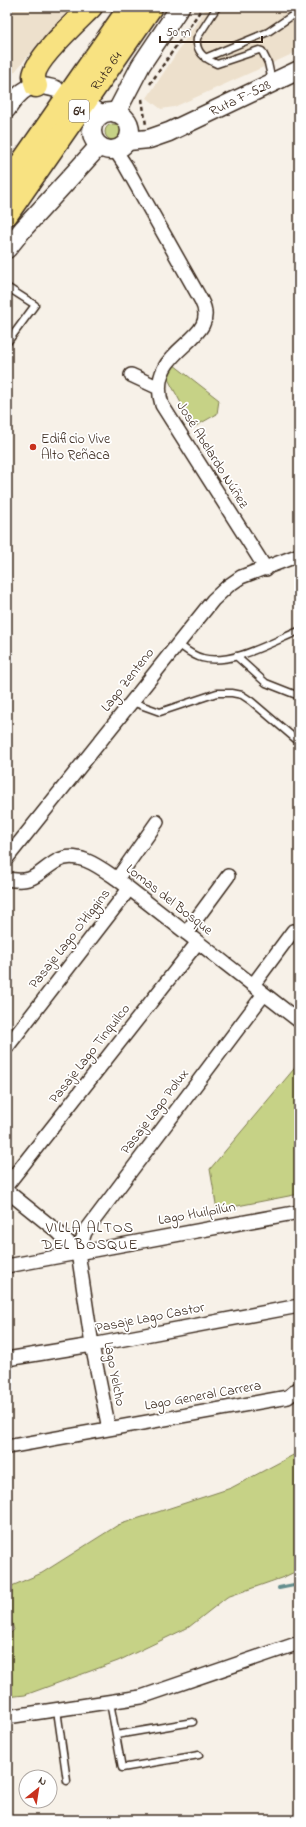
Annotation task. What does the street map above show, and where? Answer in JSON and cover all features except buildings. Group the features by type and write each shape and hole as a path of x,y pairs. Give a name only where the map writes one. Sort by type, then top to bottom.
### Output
{"highway":[{"path":"46,87 34,76 37,66 56,43 91,7"},
{"name":"Ruta 64","path":"7,184 130,7"},
{"name":"Ruta 64","path":"7,214 151,7"}],"main road":[{"path":"114,146 95,142 92,129 93,123 109,113 180,7"},
{"name":"Ruta F-528","path":"114,146 158,137 299,70"},
{"path":"7,249 34,217 130,130 109,113"},
{"name":"Ruta F-528","path":"109,113 147,127 169,128 180,126"}],"street":[{"path":"7,110 20,94 28,88 46,87"},
{"name":"José Abelardo Núñez","path":"114,146 201,300 205,311 204,322 199,331 164,366 159,380 159,396 166,413 266,569"},
{"path":"131,375 159,388"},
{"name":"Lago Zenteno","path":"7,858 213,600 228,586 241,577 266,569 299,555"},
{"name":"Pasaje Lago O'Higgins","path":"117,879 157,822"},
{"name":"Lomas del Bosque","path":"7,879 20,881 31,879 58,860 77,857 100,867 299,1021"},
{"path":"186,933 228,876"},
{"name":"Pasaje Lago O'Higgins","path":"7,1047 129,889"},
{"path":"253,985 293,931"},
{"name":"Pasaje Lago Tinquilco","path":"7,1185 198,942"},
{"name":"Pasaje Lago Polux","path":"78,1252 85,1232 264,994"},
{"path":"7,1191 58,1232 78,1252"},
{"name":"Lago Huilpilún","path":"7,1266 299,1212"},
{"name":"Lago Yelcho","path":"78,1252 92,1345 109,1429"},
{"name":"Pasaje Lago Castor","path":"7,1359 92,1345 299,1306"},
{"name":"Lago General Carrera","path":"7,1447 288,1397 299,1388"},
{"path":"7,1717 141,1697 299,1643"}],"lane":[{"path":"217,7 197,38 197,49 205,58 217,64 259,50 262,51 268,63 272,82"},
{"path":"205,58 268,32 299,11"},
{"path":"7,287 34,306 7,343"},
{"path":"177,644 201,658 213,660 236,656 299,631"},
{"path":"236,656 266,683 299,696"},
{"path":"132,702 160,712 217,693 242,695 299,742"},
{"path":"110,1702 122,1768 199,1755"},
{"path":"57,1710 67,1781"},
{"path":"116,1735 193,1722"}],"path":[{"path":"145,89 176,49 204,7"},
{"path":"143,95 142,101 147,127"}],"shaded area":[{"path":"7,7 74,7 38,44 7,81"},
{"path":"207,7 299,7 299,51 174,107 161,109 147,98"}],"green space":[{"path":"113,124 120,129 121,132 116,139 113,140 106,135 105,132 110,125"},
{"path":"174,365 219,400 217,414 194,427 168,379"},
{"path":"299,1063 299,1194 217,1210 210,1169"},
{"path":"299,1452 299,1570 284,1577 227,1597 189,1627 118,1661 25,1695 7,1697 7,1637 14,1630 7,1606 7,1588 42,1573 118,1525 231,1488"}],"waterway":[{"path":"279,1588 299,1584"}],"place":[{"name":"Edificio Vive Alto Reñaca","path":"33,447"}],"district":[{"name":"VILLA ALTOS DEL BOSQUE","path":"90,1236"}]}
